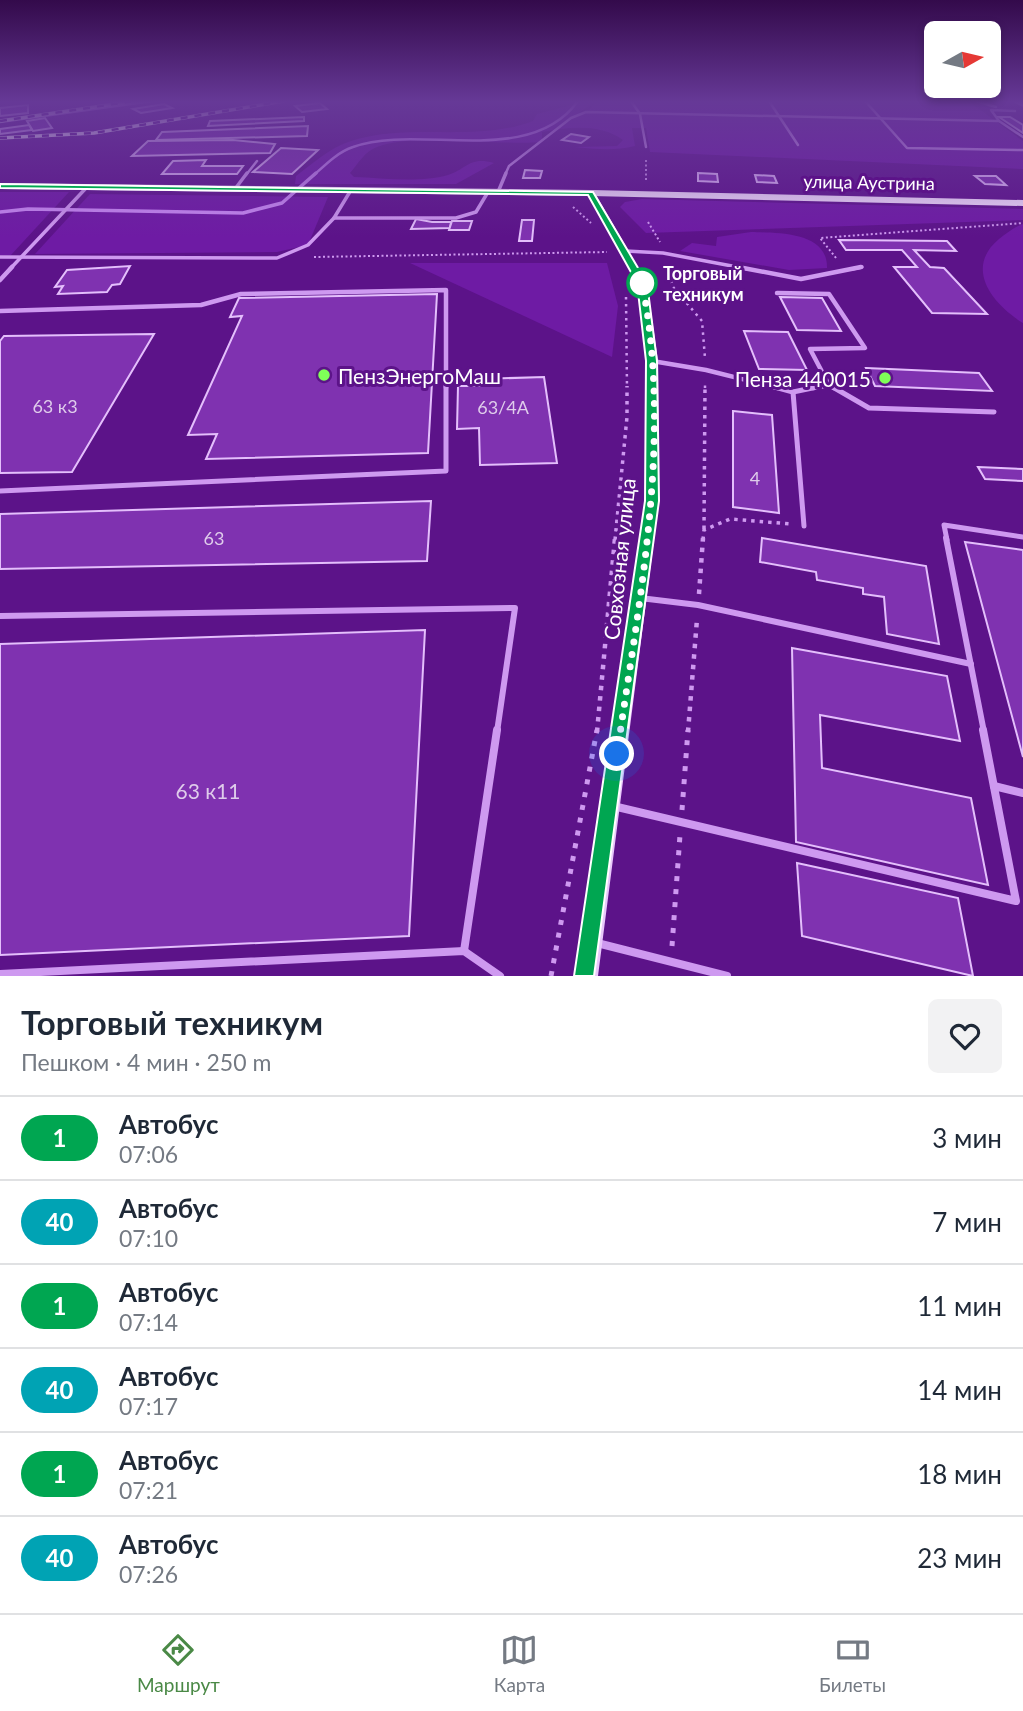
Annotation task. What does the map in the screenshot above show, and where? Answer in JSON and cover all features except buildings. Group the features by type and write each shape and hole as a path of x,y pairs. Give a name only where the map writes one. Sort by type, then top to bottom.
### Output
{"main road":[{"name":"улица Аустрина","path":"0,187 590,193 1023,203"},
{"name":"Совхозная улица","path":"586,976 652,501 652,361 642,283 619,252 590,193"}],"lane":[{"path":"334,218 456,218 476,212 493,192 509,166 534,147"},
{"path":"906,147 1023,150"},
{"path":"235,189 257,160"},
{"path":"0,280 87,187"},
{"path":"0,257 277,258 308,245 334,218 351,190"},
{"path":"619,252 663,253 801,279 862,267"},
{"path":"0,311 201,305 241,294 446,290 446,471 0,491"},
{"path":"777,293 829,294 864,348 810,349 829,385 869,408 994,412"},
{"path":"652,361 706,370 793,392 829,385"},
{"path":"793,392 804,526"},
{"path":"610,806 1016,901 944,525 1023,537"},
{"path":"640,597 698,605 971,664"},
{"path":"0,616 514,608 464,951"},
{"path":"994,786 1023,793"},
{"path":"591,942 727,976"},
{"path":"0,974 464,951 500,976"}],"path":[{"path":"646,147 647,195"},
{"path":"845,270 820,238 1023,223"},
{"path":"277,258 619,252"},
{"path":"551,976 597,730 627,417 626,291"},
{"path":"670,961 704,530 730,519 804,526"}],"shaded area":[{"path":"339,147 379,147 362,158 350,173 354,177 425,179 448,175 473,162 494,163 456,184 295,184 296,176"},
{"path":"574,147 593,147 633,147 612,149"},
{"path":"649,147 1023,147 1023,169 650,152"},
{"path":"0,192 69,192 11,255 0,255"},
{"path":"90,194 328,197 308,245 277,252 35,254"},
{"path":"642,199 1023,209 1023,220 646,233 620,207 625,202"},
{"path":"1023,224 1023,323 993,296 983,273 989,250 999,239"},
{"path":"751,232 786,234 810,241 819,247 825,256 827,268 789,270 680,251 692,243 716,246 717,237"},
{"path":"410,263 607,263 618,306 612,357"}],"waterway":[{"path":"314,175 332,159 355,147"},
{"path":"0,212 28,209 243,213 282,203 316,173"}],"bus line":[{"name":"1","path":"0,186 590,193 626,251 642,283 652,361 652,501 586,976"}],"place":[{"name":"Торговый техникум","path":"642,283"},
{"name":"ПензЭнергоМаш","path":"324,375"},
{"name":"Пенза 440015","path":"885,378"}],"route":[{"path":"617,754 652,501 652,361 642,283"}]}
